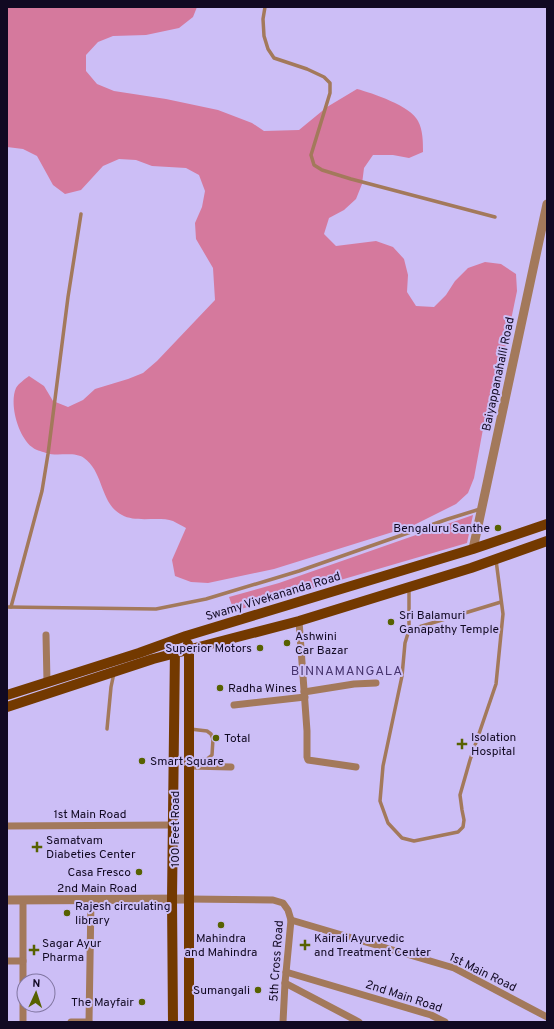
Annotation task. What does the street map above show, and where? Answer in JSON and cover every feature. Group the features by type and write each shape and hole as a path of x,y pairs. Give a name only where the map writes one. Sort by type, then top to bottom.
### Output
{"main road":[{"name":"Swamy Vivekananda Road","path":"7,695 139,653 186,636 473,549 547,524"},
{"path":"7,707 153,659 299,621 496,559 547,541"},
{"name":"100 Feet Road","path":"186,636 189,650 189,1022"},
{"name":"100 Feet Road","path":"173,1022 172,899 176,653 174,640"}],"street":[{"name":"Baiyappanahalli Road","path":"473,549 547,204"},
{"path":"299,621 308,760 356,767"},
{"path":"46,635 47,682"},
{"path":"234,705 304,695 354,684 376,684"},
{"path":"189,764 231,767"},
{"name":"1st Main Road","path":"7,826 173,825"},
{"name":"2nd Main Road","path":"7,900 188,899"},
{"name":"5th Cross Road","path":"188,899 273,900 283,903 288,910 291,920 283,1022"},
{"path":"23,900 23,1022"},
{"path":"71,1022 89,1022 91,900"},
{"name":"1st Main Road","path":"291,920 454,968 547,1017"},
{"path":"7,961 23,960"},
{"name":"2nd Main Road","path":"286,972 432,1016 445,1022"},
{"path":"285,983 359,1022"}],"lane":[{"path":"265,7 263,19 264,36 268,49 274,58 307,69 324,77 330,83 330,92 311,155 314,165 322,170 351,179 495,216"},
{"path":"81,214 68,297 42,491 9,607 156,609 206,599 299,571 481,509"},
{"path":"408,587 409,630 405,643 402,676 383,766 380,800 388,823 402,838 414,841 458,832 463,827 464,820 460,795 470,760 496,684 503,614 496,559"},
{"path":"409,630 501,602"},
{"path":"107,729 114,672"},
{"path":"189,728 207,731 212,734 213,739 212,755 208,759 189,764"}],"shaded area":[{"path":"7,7 197,7 193,17 179,28 146,35 113,36 98,42 86,55 86,71 97,84 114,91 166,99 218,110 252,123 264,131 299,130 327,107 357,89 400,105 414,115 421,128 423,152 409,158 393,155 373,155 364,168 362,184 356,199 344,210 329,218 324,234 336,246 376,241 393,247 404,259 408,275 407,292 416,306 434,307 446,295 455,281 468,268 485,262 501,264 516,274 517,291 505,349 490,397 474,478 468,493 456,504 412,526 274,569 208,583 191,582 175,576 172,560 186,528 173,521 161,519 134,519 122,515 115,510 110,503 95,471 84,458 70,454 46,453 35,449 27,442 16,419 14,411 14,395 16,388 29,376 44,386 53,401 68,407 83,400 95,389 143,373 157,361 215,300 213,268 196,239 195,223 202,207 205,191 199,175 186,168 152,166 136,160 119,159 103,166 81,190 65,194 53,185 37,156 23,149 7,147"},
{"path":"473,515 467,543 234,611 229,597 279,583"}],"place":[{"name":"Bengaluru Santhe","path":"498,528"},
{"name":"Sri Balamuri Ganapathy Temple","path":"391,622"},
{"name":"Ashwini Car Bazar","path":"287,643"},
{"name":"Superior Motors","path":"260,648"},
{"name":"Radha Wines","path":"220,688"},
{"name":"Total","path":"216,738"},
{"name":"Isolation Hospital","path":"462,744"},
{"name":"Smart Square","path":"142,761"},
{"name":"Samatvam Diabeties Center","path":"37,847"},
{"name":"Casa Fresco","path":"139,872"},
{"name":"Rajesh circulating library","path":"67,913"},
{"name":"Mahindra and Mahindra","path":"221,925"},
{"name":"Kairali Ayurvedic and Treatment Center","path":"305,945"},
{"name":"Sagar Ayur Pharma","path":"34,950"},
{"name":"Sumangali","path":"258,990"},
{"name":"The Mayfair","path":"142,1002"}],"district":[{"name":"BINNAMANGALA","path":"347,670"}]}
